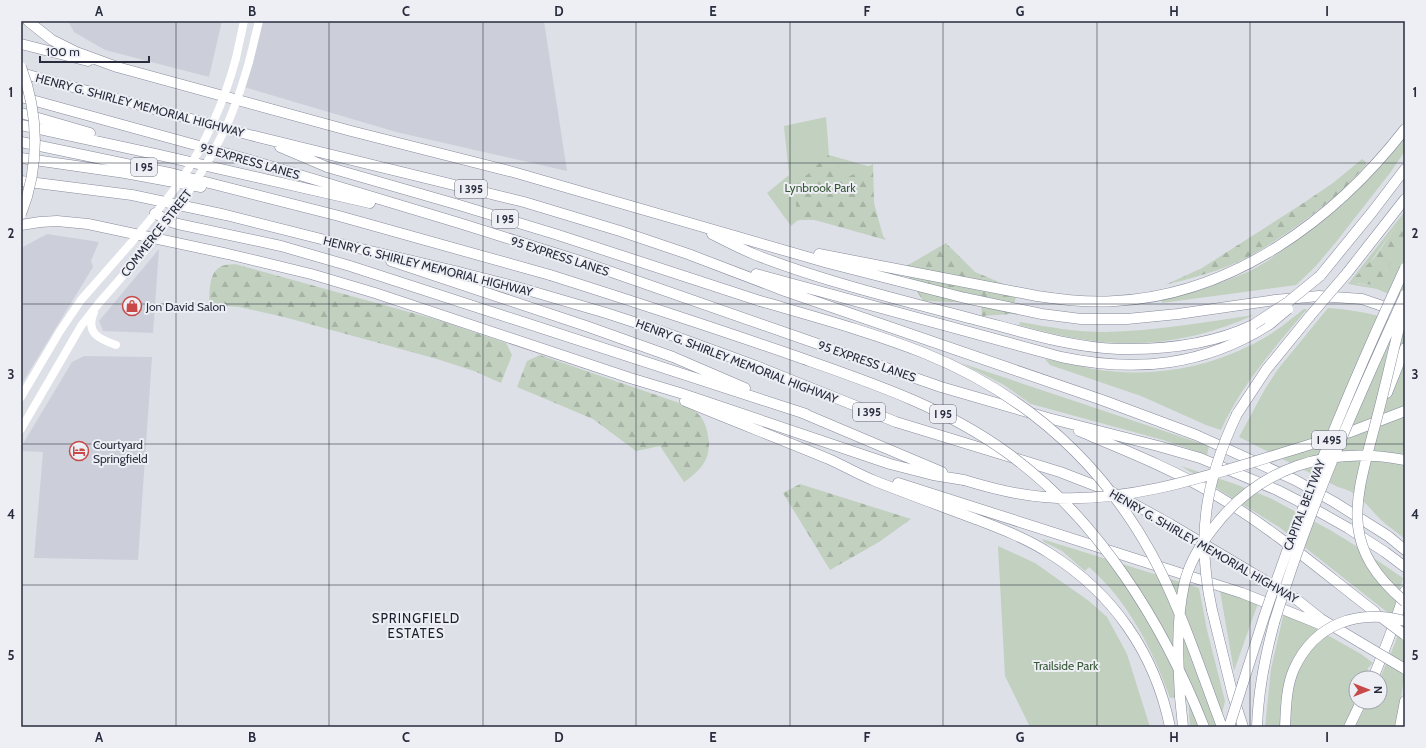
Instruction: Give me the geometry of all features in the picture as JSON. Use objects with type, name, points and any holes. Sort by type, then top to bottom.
[{"type":"highway","points":[[28,21],[52,40],[76,52],[117,67]]},
{"type":"highway","points":[[21,44],[72,58],[117,67],[351,131],[514,172],[828,263],[1003,306],[1063,318],[1128,319],[1178,314],[1275,300],[1319,296],[1362,299],[1405,315]]},
{"type":"highway","points":[[21,67],[30,92],[33,108],[35,138],[31,178],[21,214]]},
{"type":"highway","name":"HENRY G. SHIRLEY MEMORIAL HIGHWAY","points":[[21,73],[250,135],[524,202],[620,231],[688,254],[785,291],[1094,397],[1196,435],[1295,480],[1334,502],[1388,536],[1405,550]]},
{"type":"highway","name":"95 EXPRESS LANES","points":[[21,97],[250,160],[459,223],[580,261],[942,387],[1048,418]]},
{"type":"highway","points":[[21,114],[155,154]]},
{"type":"highway","points":[[21,125],[459,223]]},
{"type":"highway","points":[[750,240],[1037,296],[1100,302],[1154,296],[1175,292],[1213,280],[1254,261],[1287,240],[1323,214],[1368,171],[1405,129]]},
{"type":"highway","name":"I 95","points":[[250,135],[327,167],[459,204],[760,301],[854,329],[924,353],[953,366],[998,390],[1050,427],[1081,457],[1123,507],[1144,541],[1174,600],[1222,727]]},
{"type":"highway","name":"I 95","points":[[21,142],[174,174],[266,197],[407,234],[550,275],[699,323],[865,380],[901,394],[939,412],[987,438],[1019,461],[1055,493],[1108,554],[1134,591],[1169,650],[1186,684],[1204,727]]},
{"type":"highway","points":[[21,158],[125,173],[211,189],[266,197]]},
{"type":"highway","points":[[688,254],[798,286],[1061,356],[1101,364],[1155,364],[1208,354],[1246,338],[1270,324],[1299,300],[1320,276],[1405,169]]},
{"type":"highway","name":"HENRY G. SHIRLEY MEMORIAL HIGHWAY","points":[[21,181],[105,191],[226,215],[517,287],[606,313],[686,340],[896,422],[1060,472],[1112,492],[1170,524],[1296,599],[1321,619],[1405,669]]},
{"type":"highway","points":[[1243,727],[1233,696],[1212,610],[1208,592],[1206,569],[1206,511],[1213,476],[1220,453],[1237,414],[1266,370],[1347,273],[1405,199]]},
{"type":"highway","points":[[155,214],[168,221],[192,228],[281,246],[350,266],[806,414]]},
{"type":"highway","points":[[21,225],[57,221],[88,224],[288,268],[369,291],[630,378],[680,393],[890,464],[932,475],[964,480],[1014,493],[1044,497],[1071,498],[1103,497],[1134,493],[1205,476],[1350,432],[1405,411]]},
{"type":"highway","points":[[688,223],[750,252],[801,271],[911,303],[1075,344],[1117,349],[1177,346],[1223,337],[1253,325],[1288,302],[1320,276]]},
{"type":"highway","points":[[348,246],[542,311],[673,358],[964,480]]},
{"type":"highway","name":"CAPITAL BELTWAY","points":[[1230,727],[1281,565],[1317,470],[1366,354],[1405,268]]},
{"type":"highway","points":[[1257,727],[1258,707],[1265,659],[1290,571],[1326,476],[1362,390],[1405,295]]},
{"type":"highway","points":[[1405,311],[1398,332],[1360,482],[1357,514],[1358,530],[1366,556],[1383,581],[1405,602]]},
{"type":"highway","points":[[1376,421],[1405,348]]},
{"type":"highway","points":[[630,378],[832,460],[1043,530],[1242,593],[1315,622],[1360,643]]},
{"type":"highway","points":[[1048,418],[1200,458],[1242,474],[1277,490],[1348,528],[1405,567]]},
{"type":"highway","points":[[1048,418],[1155,463],[1220,497],[1260,524],[1405,635]]},
{"type":"highway","points":[[1183,727],[1180,697],[1178,639],[1184,584],[1198,551],[1220,519],[1234,504],[1260,485],[1282,472],[1307,462],[1329,457],[1356,455],[1382,455],[1405,460]]},
{"type":"highway","points":[[832,460],[874,481],[996,527],[1049,552],[1068,566],[1100,592],[1113,606],[1135,636],[1156,677],[1163,696],[1170,727]]},
{"type":"highway","points":[[1376,670],[1394,628],[1405,591]]},
{"type":"highway","points":[[1285,727],[1288,692],[1294,670],[1302,654],[1313,641],[1327,630],[1344,621],[1361,617],[1391,617],[1405,621]]},
{"type":"highway","points":[[1400,727],[1405,701]]},
{"type":"highway","points":[[1349,727],[1357,710]]},
{"type":"main road","name":"COMMERCE STREET","points":[[21,397],[60,331],[82,300],[155,214],[189,167],[212,125],[224,97],[236,58],[244,21]]},
{"type":"main road","name":"COMMERCE STREET","points":[[21,429],[74,339],[99,303],[148,247],[168,221],[200,174],[224,131],[237,101],[249,62],[259,21]]},
{"type":"main road","points":[[99,303],[92,319],[92,328],[96,336],[116,345]]},
{"type":"shaded area","points":[[68,21],[222,21],[209,77],[105,50],[74,32]]},
{"type":"shaded area","points":[[262,21],[544,21],[567,171],[396,132],[244,87]]},
{"type":"shaded area","points":[[47,234],[99,242],[91,261],[93,267],[21,385],[21,248]]},
{"type":"shaded area","points":[[159,249],[153,333],[103,331],[99,321]]},
{"type":"shaded area","points":[[84,356],[152,357],[138,560],[34,558],[43,452],[21,451],[21,447],[72,362]]},
{"type":"green space","name":"Lynbrook Park","points":[[826,117],[829,155],[871,167],[870,219],[798,220],[791,226],[767,193],[789,175],[784,126]]},
{"type":"green space","points":[[1405,137],[1405,151],[1390,173],[1336,242],[1315,267],[1296,285],[1162,303],[1162,300],[1200,290],[1233,278],[1250,271],[1269,260],[1345,202]]},
{"type":"green space","points":[[828,155],[848,177],[873,164],[874,203],[883,236],[886,240],[804,217],[798,221],[794,187]]},
{"type":"green space","points":[[1362,159],[1366,162],[1366,165],[1343,190],[1308,218],[1271,244],[1227,267],[1165,285],[1202,268],[1333,183]]},
{"type":"green space","points":[[1405,211],[1405,222],[1396,227],[1368,265],[1355,277],[1358,284],[1374,285],[1382,279],[1405,232],[1405,301],[1377,289],[1348,284]]},
{"type":"green space","points":[[1405,222],[1405,233],[1381,281],[1374,285],[1355,283],[1355,277],[1375,257],[1398,224]]},
{"type":"green space","points":[[946,243],[975,272],[1018,290],[1011,314],[982,316],[981,303],[923,301],[903,268]]},
{"type":"green space","points":[[235,264],[438,320],[506,343],[512,355],[501,383],[474,371],[437,359],[284,317],[239,307],[209,305],[210,284],[213,274],[222,266]]},
{"type":"green space","points":[[1328,308],[1367,313],[1386,318],[1405,326],[1405,539],[1383,522],[1362,500],[1352,492],[1338,487],[1239,437],[1265,389],[1278,369]]},
{"type":"green space","points":[[1304,309],[1307,309],[1271,352],[1249,382],[1229,413],[1221,430],[1206,425],[1141,396],[1050,365],[1045,359],[1116,372],[1162,371],[1184,368],[1228,355],[1249,346],[1283,326]]},
{"type":"green space","points":[[1254,315],[1193,336],[1172,340],[1130,343],[1087,340],[1061,336],[1019,325],[1020,322],[1083,331],[1105,332],[1180,326]]},
{"type":"green space","points":[[540,355],[688,406],[700,416],[706,428],[709,444],[707,457],[704,463],[684,482],[660,446],[636,451],[593,419],[517,387],[527,361]]},
{"type":"green space","points":[[961,363],[1209,446],[1207,455],[1163,440],[1031,404],[1004,385]]},
{"type":"green space","points":[[1181,466],[1235,484],[1270,498],[1330,530],[1403,578],[1392,616],[1279,527]]},
{"type":"green space","points":[[800,484],[911,519],[879,542],[830,570],[783,493]]},
{"type":"green space","points":[[1042,539],[1199,588],[1207,630],[1225,701],[1219,727],[1190,727],[1188,696],[1170,698],[1156,662],[1147,644],[1138,627],[1116,595],[1089,567],[1085,571],[1062,551],[1044,542]]},
{"type":"green space","name":"Trailside Park","points":[[998,546],[1035,563],[1089,601],[1107,617],[1127,654],[1150,727],[1030,727],[1005,676]]},
{"type":"green space","points":[[1220,591],[1258,603],[1234,671]]},
{"type":"green space","points":[[1284,612],[1361,654],[1373,663],[1368,670],[1348,670],[1348,710],[1352,710],[1343,727],[1265,727],[1271,669]]},
{"type":"green space","points":[[1405,613],[1405,673],[1396,727],[1355,727],[1364,710],[1388,710],[1388,670],[1383,670],[1395,643]]},
{"type":"place","name":"Jon David Salon","points":[[132,306]]},
{"type":"place","name":"Courtyard Springfield","points":[[79,451]]},
{"type":"district","name":"SPRINGFIELD ESTATES","points":[[416,626]]}]
